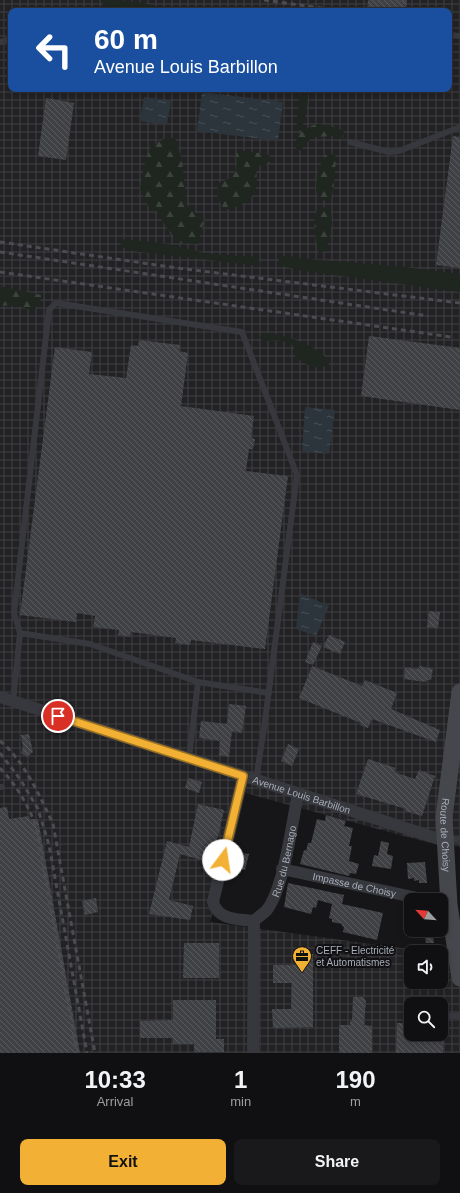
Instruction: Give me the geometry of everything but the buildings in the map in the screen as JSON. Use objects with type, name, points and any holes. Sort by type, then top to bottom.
[{"type":"street","name":"Route de Choisy","points":[[446,893],[452,839],[444,816],[460,692]]},
{"type":"street","name":"Avenue Louis Barbillon","points":[[0,697],[439,839],[452,839]]},
{"type":"street","points":[[243,776],[213,902],[215,910],[223,915],[239,920],[254,921],[253,1053]]},
{"type":"street","name":"Rue du Bernago","points":[[254,921],[266,910],[275,895],[298,794]]},
{"type":"street","name":"Impasse de Choisy","points":[[282,869],[404,895]]},
{"type":"street","name":"Route de Choisy","points":[[448,919],[460,978]]},
{"type":"lane","points":[[350,142],[389,152],[399,151],[460,128]]},
{"type":"lane","points":[[13,702],[20,633],[14,613],[49,310],[56,303],[242,332],[297,475],[269,693],[256,780]]},
{"type":"lane","points":[[20,633],[90,644],[198,682],[269,693]]},
{"type":"lane","points":[[189,758],[198,682]]},
{"type":"lane","points":[[448,1016],[460,1016]]},
{"type":"shaded area","points":[[0,0],[460,0],[460,847],[426,842],[245,793],[210,922],[404,948],[404,989],[448,989],[448,954],[460,956],[460,1053],[0,1053]]},
{"type":"green space","points":[[101,0],[143,3],[159,8],[116,8],[104,6]]},
{"type":"green space","points":[[300,92],[308,92],[302,127],[301,130],[296,131]]},
{"type":"green space","points":[[318,124],[338,128],[344,132],[343,138],[340,139],[333,136],[312,137],[301,150],[296,150],[296,140],[301,132]]},
{"type":"green space","points":[[167,137],[175,138],[178,146],[187,205],[204,220],[198,244],[179,243],[170,233],[157,212],[148,206],[140,189],[145,162],[151,147]]},
{"type":"green space","points":[[244,151],[267,154],[271,157],[269,164],[259,166],[256,170],[256,187],[251,198],[240,205],[225,210],[220,203],[217,193],[218,186],[220,182],[230,178],[233,175],[237,164],[236,153]]},
{"type":"green space","points":[[334,154],[336,157],[331,200],[323,200],[317,195],[316,191],[318,175],[325,155]]},
{"type":"green space","points":[[327,206],[331,210],[332,225],[326,251],[319,253],[315,232],[316,211]]},
{"type":"green space","points":[[119,239],[168,244],[208,254],[258,257],[261,266],[133,251],[122,247]]},
{"type":"green space","points":[[288,255],[296,258],[405,267],[460,274],[460,292],[298,270],[279,265],[279,258]]},
{"type":"green space","points":[[0,286],[41,295],[41,299],[34,311],[17,306],[0,305]]},
{"type":"green space","points":[[270,333],[304,343],[326,358],[329,365],[315,367],[296,358],[294,347],[290,343],[279,340],[262,341],[260,338],[261,334]]},
{"type":"water","points":[[202,92],[283,102],[278,141],[197,131]]},
{"type":"water","points":[[144,97],[171,101],[167,125],[140,121]]},
{"type":"water","points":[[305,407],[335,410],[329,454],[302,451]]},
{"type":"water","points":[[300,593],[329,606],[316,636],[296,629]]},
{"type":"railway","points":[[264,0],[322,8]]},
{"type":"railway","points":[[0,242],[177,268],[460,303]]},
{"type":"railway","points":[[0,252],[428,316]]},
{"type":"railway","points":[[0,272],[451,337]]},
{"type":"railway","points":[[0,741],[24,768],[53,824],[95,1053]]},
{"type":"railway","points":[[0,753],[20,779],[38,809],[49,845],[87,1053]]},
{"type":"railway","points":[[0,768],[21,795],[36,826],[77,1053]]},
{"type":"place","name":"CEFF - Electricité et Automatismes","points":[[302,973]]},
{"type":"route","points":[[58,716],[243,776],[223,860]]}]
